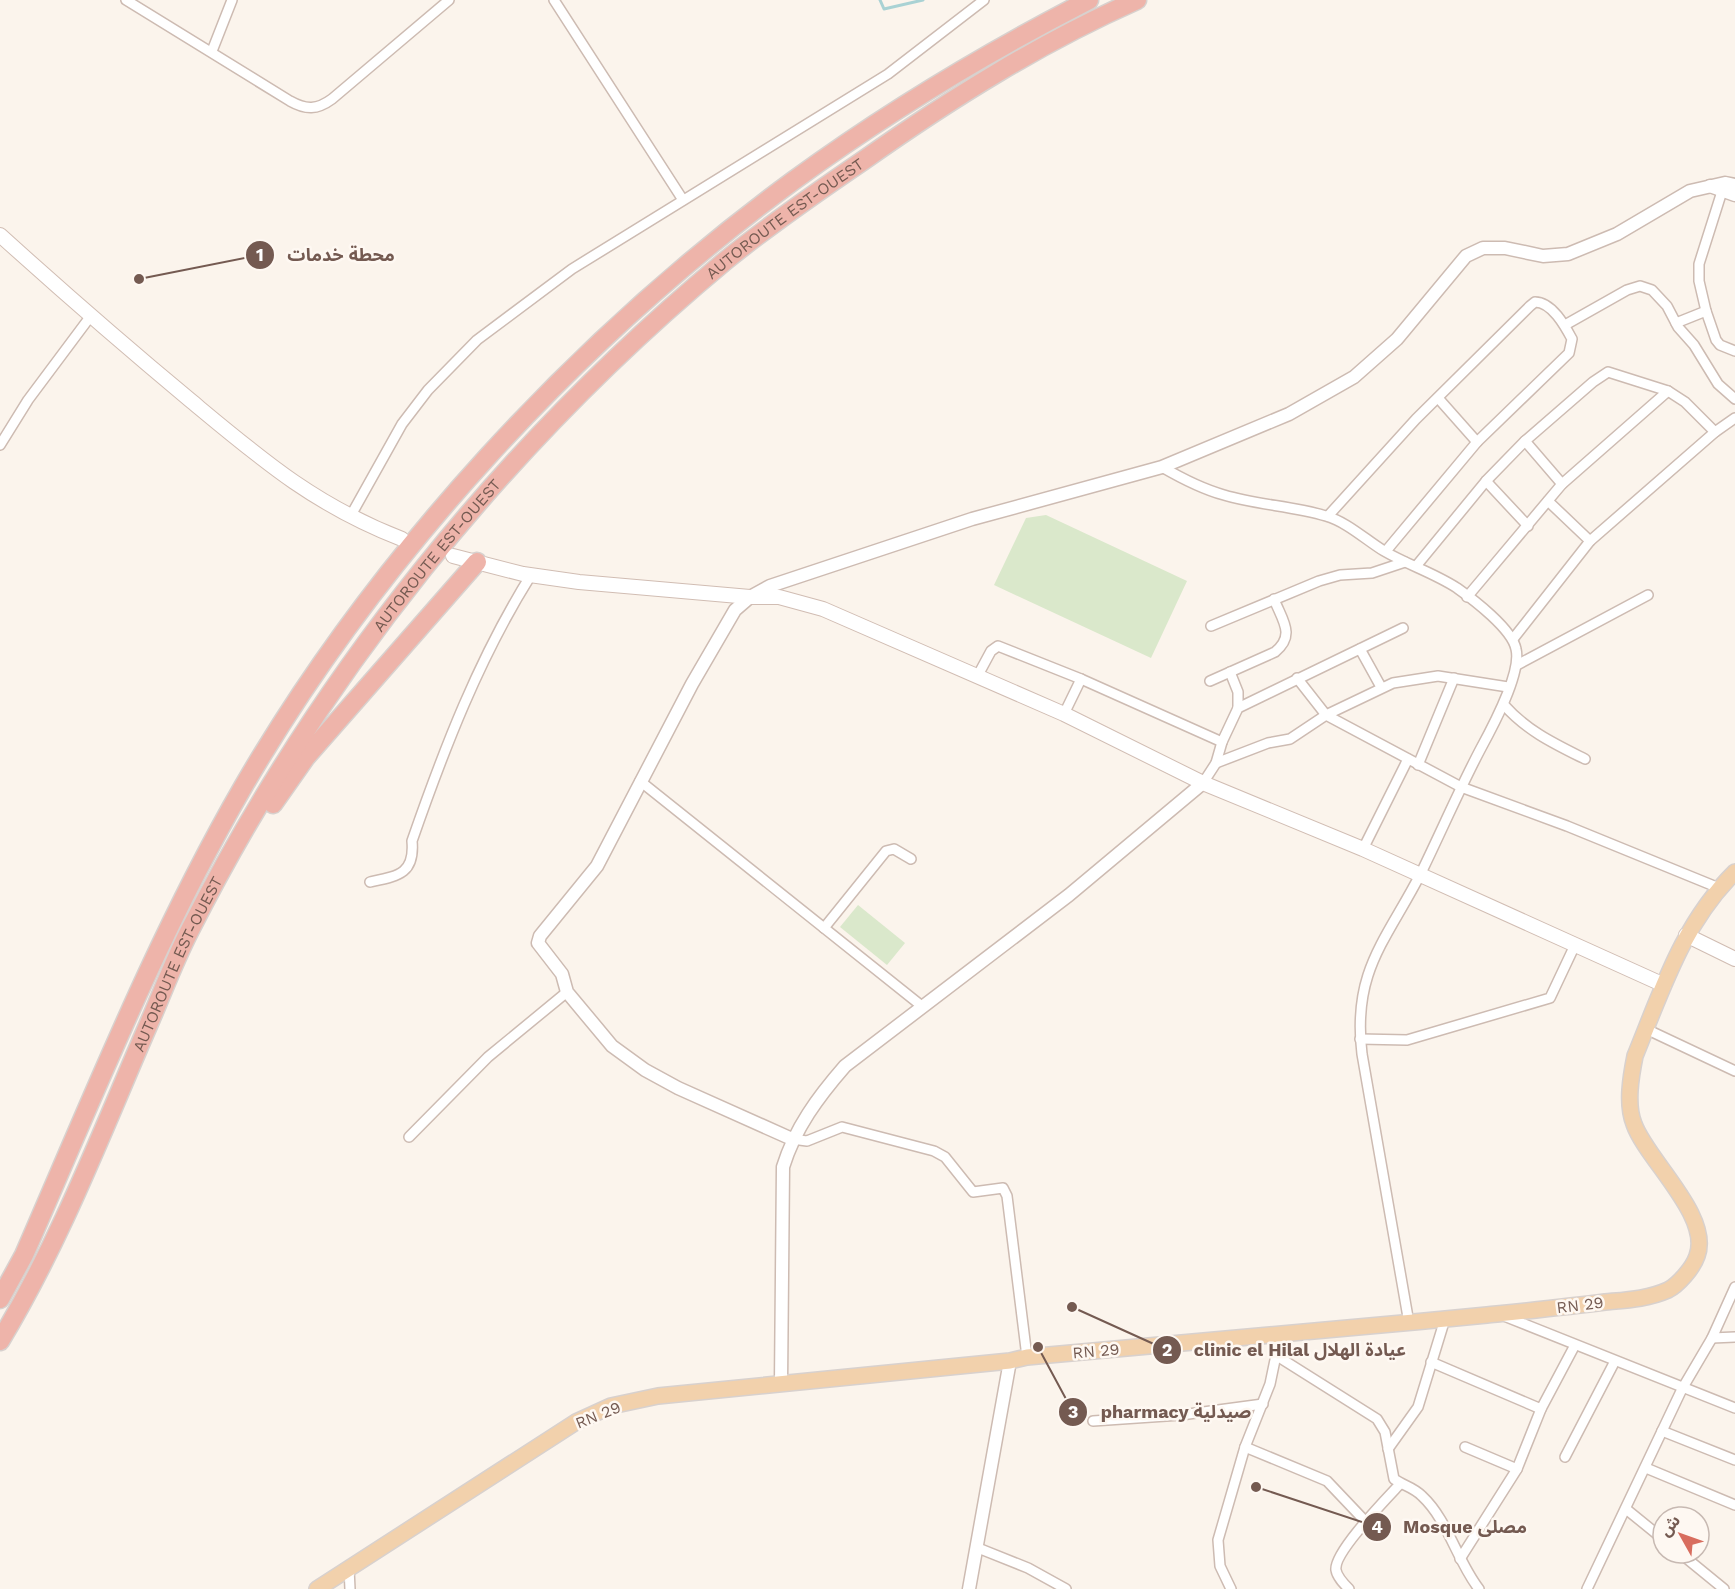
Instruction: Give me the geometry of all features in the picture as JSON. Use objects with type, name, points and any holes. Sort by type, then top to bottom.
[{"type":"highway","name":"AUTOROUTE EST-OUEST","points":[[0,1299],[24,1255],[154,958],[245,785],[352,623],[443,506],[520,424],[628,317],[745,218],[795,180],[940,82],[1089,0]]},
{"type":"highway","name":"AUTOROUTE EST-OUEST","points":[[0,1341],[43,1265],[190,931],[212,892],[295,746],[344,675],[468,515],[538,436],[584,390],[725,261],[801,203],[940,106],[1078,26],[1137,0]]},
{"type":"highway","points":[[212,892],[306,757],[477,562]]},
{"type":"main road","points":[[0,235],[90,317],[271,466],[318,500],[350,517],[402,539]]},
{"type":"main road","points":[[453,556],[531,575],[579,582],[750,597],[779,597],[823,609],[1064,714],[1203,783],[1363,849],[1664,985]]},
{"type":"main road","name":"RN 29","points":[[316,1589],[576,1422],[611,1406],[658,1396],[1010,1361],[1027,1357],[1280,1336],[1499,1314],[1646,1297],[1670,1290],[1685,1275],[1698,1256],[1698,1234],[1682,1195],[1649,1151],[1633,1122],[1632,1072],[1646,1029],[1686,935],[1705,903],[1735,872]]},
{"type":"main road","points":[[1686,935],[1735,959]]},
{"type":"street","points":[[126,0],[290,101],[307,108],[316,108],[332,99],[449,0]]},
{"type":"street","points":[[212,51],[232,0]]},
{"type":"street","points":[[555,0],[683,200]]},
{"type":"street","points":[[350,517],[402,424],[451,364],[546,287],[888,74],[984,0]]},
{"type":"street","points":[[1027,1357],[1007,1196],[1004,1188],[973,1192],[940,1153],[851,1129],[834,1129],[807,1141],[792,1139],[678,1088],[645,1070],[612,1046],[567,992],[562,974],[538,943],[540,936],[597,866],[692,684],[735,610],[750,597],[770,586],[891,544],[983,516],[1162,467],[1289,414],[1354,377],[1397,339],[1466,256],[1483,248],[1505,248],[1543,256],[1568,254],[1617,234],[1689,191],[1709,186],[1727,186],[1735,195]]},
{"type":"street","points":[[1727,186],[1699,264],[1699,281],[1716,340],[1720,345],[1735,351]]},
{"type":"street","points":[[1565,325],[1627,290],[1640,286],[1652,290],[1667,306],[1718,384],[1735,399]]},
{"type":"street","points":[[1328,516],[1438,398],[1535,302],[1543,303],[1565,325],[1572,339],[1569,352],[1477,442],[1386,551]]},
{"type":"street","points":[[1676,323],[1706,311]]},
{"type":"street","points":[[0,445],[28,400],[90,317]]},
{"type":"street","points":[[1418,565],[1486,481],[1525,441],[1608,372],[1668,391],[1685,402],[1715,432]]},
{"type":"street","points":[[1467,597],[1562,484],[1668,391]]},
{"type":"street","points":[[1438,398],[1477,442]]},
{"type":"street","points":[[1513,639],[1590,541],[1715,432],[1735,418]]},
{"type":"street","points":[[1525,441],[1562,484]]},
{"type":"street","points":[[1162,467],[1222,495],[1328,516],[1405,562],[1418,565],[1467,597],[1497,621],[1513,639],[1517,651],[1516,665],[1504,705],[1461,787],[1420,874],[1386,930],[1361,992],[1360,1039],[1409,1323]]},
{"type":"street","points":[[1486,481],[1528,526]]},
{"type":"street","points":[[1548,501],[1590,541]]},
{"type":"street","points":[[1211,626],[1274,599],[1340,575],[1372,573],[1405,562]]},
{"type":"street","points":[[370,882],[395,876],[409,867],[414,858],[412,841],[446,743],[510,608],[531,575]]},
{"type":"street","points":[[1516,665],[1648,595]]},
{"type":"street","points":[[1210,681],[1275,652],[1284,645],[1287,638],[1285,626],[1274,599]]},
{"type":"street","points":[[1238,708],[1403,628]]},
{"type":"street","points":[[977,677],[991,651],[998,646],[1081,679],[1222,742]]},
{"type":"street","points":[[1360,649],[1381,687]]},
{"type":"street","points":[[781,1383],[783,1167],[792,1139],[821,1093],[845,1066],[1069,895],[1203,783],[1216,763],[1222,742],[1238,708],[1238,692],[1230,672]]},
{"type":"street","points":[[1297,678],[1326,716],[1461,787],[1567,826],[1719,888]]},
{"type":"street","points":[[1216,763],[1268,743],[1290,739],[1326,716],[1381,687],[1413,678],[1454,678],[1508,687]]},
{"type":"street","points":[[1418,765],[1454,678]]},
{"type":"street","points":[[1064,714],[1081,679]]},
{"type":"street","points":[[1504,705],[1520,723],[1545,739],[1585,759]]},
{"type":"street","points":[[1363,849],[1408,759]]},
{"type":"street","points":[[640,781],[923,1007]]},
{"type":"street","points":[[824,928],[886,851],[894,849],[911,859]]},
{"type":"street","points":[[1360,1039],[1407,1040],[1550,998],[1575,945]]},
{"type":"street","points":[[409,1137],[488,1057],[567,992]]},
{"type":"street","points":[[1646,1029],[1735,1071]]},
{"type":"street","points":[[1587,1589],[1682,1389],[1712,1338],[1735,1287]]},
{"type":"street","points":[[1499,1314],[1682,1389],[1735,1408]]},
{"type":"street","points":[[1388,1449],[1418,1407],[1445,1319]]},
{"type":"street","points":[[1230,1589],[1220,1566],[1218,1540],[1245,1447],[1263,1404],[1277,1356],[1280,1336]]},
{"type":"street","points":[[1712,1338],[1735,1337]]},
{"type":"street","points":[[1460,1559],[1517,1469],[1541,1409],[1575,1344]]},
{"type":"street","points":[[1277,1356],[1377,1419],[1385,1432],[1391,1474],[1400,1484],[1412,1486],[1431,1505],[1479,1589]]},
{"type":"street","points":[[969,1589],[1010,1361]]},
{"type":"street","points":[[1565,1457],[1616,1361]]},
{"type":"street","points":[[1431,1362],[1541,1409]]},
{"type":"street","points":[[1093,1421],[1181,1415],[1263,1404]]},
{"type":"street","points":[[1662,1431],[1735,1460]]},
{"type":"street","points":[[1245,1447],[1327,1481],[1365,1521]]},
{"type":"street","points":[[1465,1447],[1517,1469]]},
{"type":"street","points":[[1646,1468],[1735,1505]]},
{"type":"street","points":[[1349,1589],[1335,1569],[1365,1521],[1400,1484]]},
{"type":"street","points":[[1626,1509],[1651,1529]]},
{"type":"street","points":[[978,1548],[1028,1568],[1066,1589]]},
{"type":"street","points":[[1695,1565],[1724,1589]]},
{"type":"street","points":[[350,1568],[350,1589]]},
{"type":"green space","points":[[1046,515],[1187,581],[1151,658],[994,585],[1026,518]]},
{"type":"green space","points":[[858,905],[905,943],[887,965],[840,927]]},
{"type":"waterway","points":[[880,0],[884,9],[923,0]]},
{"type":"place","name":"محطة خدمات","points":[[139,279]]},
{"type":"place","name":"clinic el Hilal عيادة الهلال","points":[[1072,1307]]},
{"type":"place","name":"pharmacy صيدلية","points":[[1038,1347]]},
{"type":"place","name":"Mosque مصلى","points":[[1256,1487]]}]
